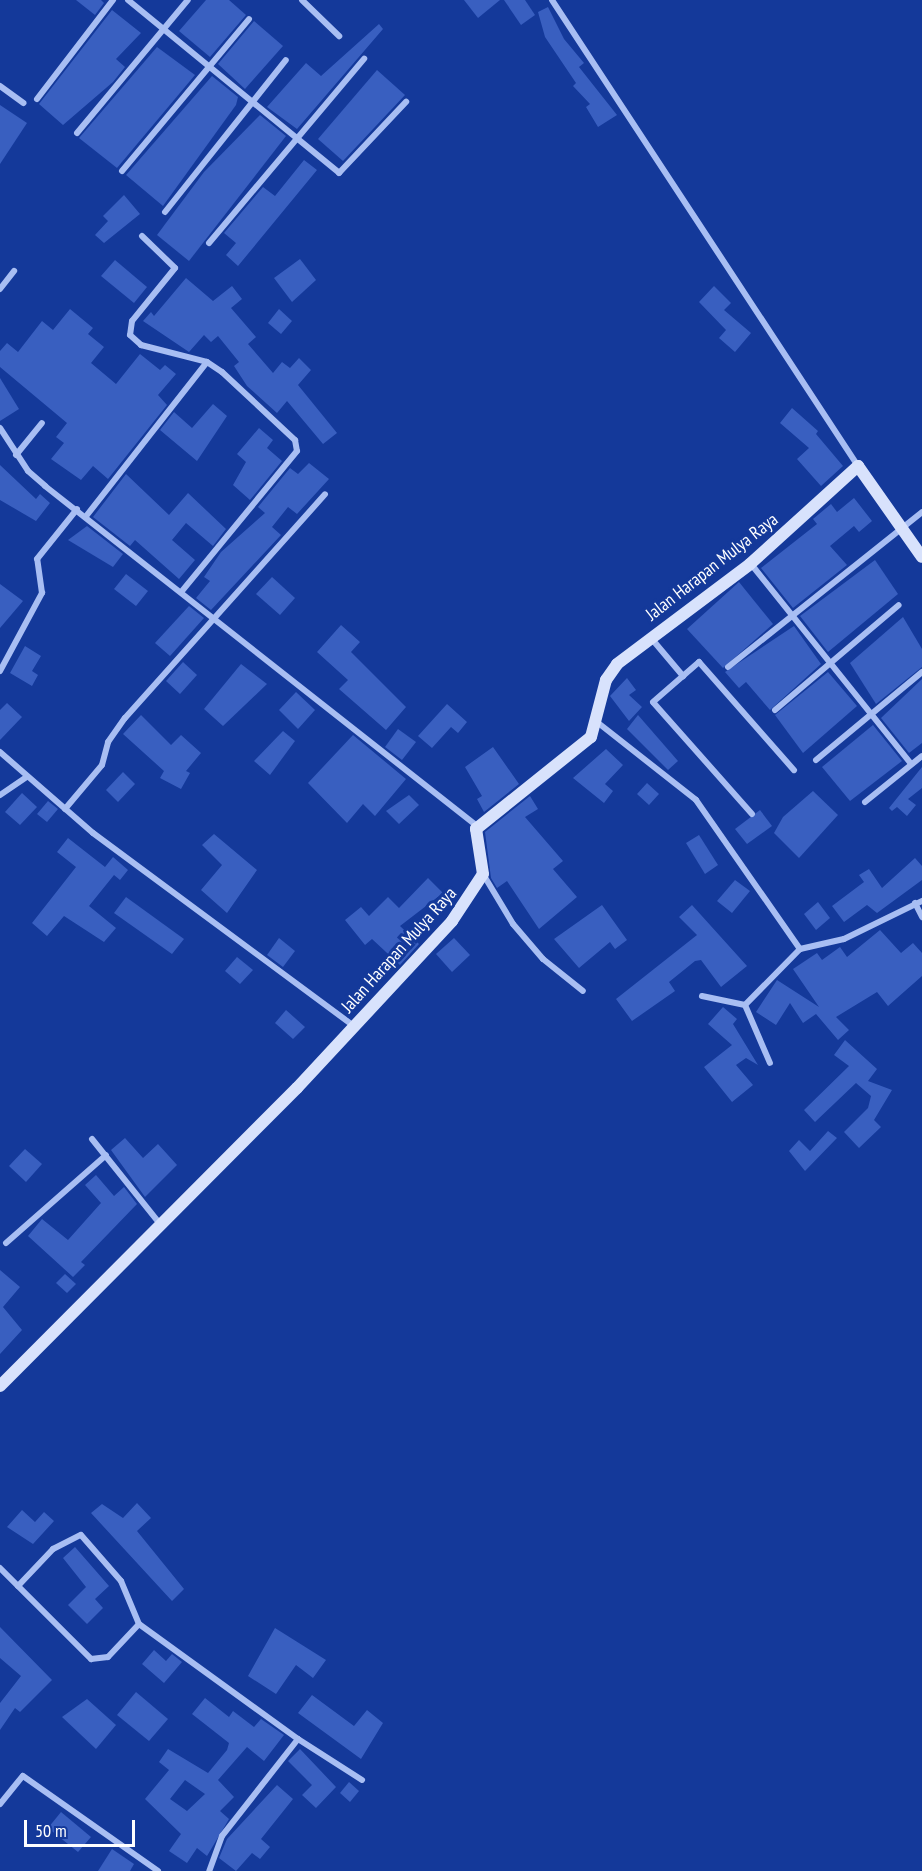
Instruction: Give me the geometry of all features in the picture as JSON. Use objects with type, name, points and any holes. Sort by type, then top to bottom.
[{"type":"street","points":[[37,99],[113,0]]},
{"type":"street","points":[[128,0],[207,69],[343,173],[406,102]]},
{"type":"street","points":[[77,133],[188,0]]},
{"type":"street","points":[[302,0],[339,36]]},
{"type":"street","points":[[552,0],[858,466],[922,557]]},
{"type":"street","points":[[122,171],[249,19]]},
{"type":"street","points":[[209,243],[364,59]]},
{"type":"street","points":[[165,212],[286,60]]},
{"type":"street","points":[[0,86],[23,103]]},
{"type":"street","points":[[142,236],[175,268],[132,321],[130,335],[141,345],[207,362],[295,440],[297,451],[183,590]]},
{"type":"street","points":[[0,289],[14,271]]},
{"type":"street","points":[[87,515],[207,362]]},
{"type":"street","points":[[16,455],[42,423]]},
{"type":"street","points":[[0,428],[16,455],[77,509],[183,590],[477,826],[483,874],[513,924],[543,959],[583,991]]},
{"type":"street","name":"Jalan Harapan Mulya Raya","points":[[477,826],[582,745],[597,722],[611,671],[651,637],[750,564],[858,466]]},
{"type":"street","points":[[65,809],[102,765],[113,733],[218,618],[281,538],[325,494]]},
{"type":"street","points":[[0,671],[42,593],[37,559],[77,509]]},
{"type":"street","points":[[728,667],[922,512]]},
{"type":"street","points":[[750,564],[789,617],[911,764]]},
{"type":"street","points":[[775,710],[830,666],[899,605]]},
{"type":"street","points":[[651,637],[683,676]]},
{"type":"street","points":[[752,814],[653,702],[699,662],[794,770]]},
{"type":"street","points":[[816,760],[922,672]]},
{"type":"street","points":[[597,722],[696,800],[800,949]]},
{"type":"street","points":[[0,752],[65,809],[222,933],[354,1026]]},
{"type":"street","points":[[865,802],[922,756]]},
{"type":"street","points":[[0,795],[27,777]]},
{"type":"street","name":"Jalan Harapan Mulya Raya","points":[[0,1386],[354,1026],[452,921],[483,874]]},
{"type":"street","points":[[745,1005],[800,949],[844,939],[919,902],[922,917]]},
{"type":"street","points":[[702,996],[745,1005]]},
{"type":"street","points":[[745,1005],[770,1063]]},
{"type":"street","points":[[92,1139],[160,1224]]},
{"type":"street","points":[[6,1243],[106,1155]]},
{"type":"street","points":[[18,1586],[53,1549],[81,1535],[121,1581],[139,1624],[298,1738],[362,1780]]},
{"type":"street","points":[[0,1568],[96,1661],[108,1658],[139,1624]]},
{"type":"street","points":[[209,1871],[222,1836],[298,1738]]},
{"type":"street","points":[[0,1804],[23,1776],[153,1870]]},
{"type":"building","points":[[76,0],[101,0],[104,3],[95,15]]},
{"type":"building","points":[[206,0],[229,0],[246,15],[210,57],[179,31]]},
{"type":"building","points":[[464,0],[500,0],[478,18]]},
{"type":"building","points":[[504,0],[525,0],[535,15],[521,25]]},
{"type":"building","points":[[548,7],[564,39],[584,63],[579,67],[617,115],[598,127],[586,107],[590,104],[573,86],[576,83],[545,37],[538,12]]},
{"type":"building","points":[[112,10],[141,33],[116,59],[125,67],[113,82],[63,125],[39,104]]},
{"type":"building","points":[[254,21],[283,46],[245,89],[218,64]]},
{"type":"building","points":[[379,24],[383,29],[297,129],[267,107],[306,63],[321,76]]},
{"type":"building","points":[[157,47],[195,75],[117,168],[79,138]]},
{"type":"building","points":[[377,70],[405,95],[343,161],[318,139]]},
{"type":"building","points":[[212,76],[238,97],[236,105],[163,206],[126,175]]},
{"type":"building","points":[[0,105],[27,123],[0,164]]},
{"type":"building","points":[[260,115],[286,136],[189,261],[157,235],[204,172]]},
{"type":"building","points":[[304,160],[317,170],[238,266],[226,255],[236,243],[224,233],[263,187],[275,196]]},
{"type":"building","points":[[124,195],[140,214],[104,243],[95,235],[108,221],[103,216]]},
{"type":"building","points":[[300,259],[316,280],[292,302],[274,278]]},
{"type":"building","points":[[115,260],[147,287],[134,303],[101,276]]},
{"type":"building","points":[[186,278],[213,301],[232,286],[242,299],[231,308],[256,337],[248,344],[273,373],[282,362],[290,368],[299,358],[311,370],[298,385],[337,433],[323,444],[287,401],[277,413],[247,386],[234,366],[239,362],[218,336],[211,342],[204,335],[189,352],[143,321],[151,312],[154,316]]},
{"type":"building","points":[[714,286],[731,303],[724,310],[751,333],[735,352],[719,338],[726,330],[699,302]]},
{"type":"building","points":[[70,309],[93,328],[88,334],[104,347],[91,363],[116,384],[140,354],[160,370],[165,365],[176,374],[158,395],[167,405],[108,479],[93,466],[81,480],[51,459],[64,443],[56,437],[67,423],[0,367],[0,351],[7,343],[18,352],[42,321],[53,330]]},
{"type":"building","points":[[279,309],[292,321],[281,334],[268,323]]},
{"type":"building","points":[[0,378],[19,409],[0,421]]},
{"type":"building","points":[[213,404],[227,416],[197,461],[160,430],[174,412],[192,428]]},
{"type":"building","points":[[792,408],[818,431],[816,434],[843,466],[821,486],[797,459],[809,448],[780,423]]},
{"type":"building","points":[[259,428],[273,440],[267,448],[282,461],[250,500],[233,485],[246,462],[237,454]]},
{"type":"building","points":[[309,463],[329,479],[297,514],[288,507],[272,527],[281,535],[211,610],[196,598],[210,581],[204,577],[221,552],[265,513],[258,507],[290,468],[298,474]]},
{"type":"building","points":[[0,465],[36,499],[40,494],[50,503],[36,521],[0,500]]},
{"type":"building","points":[[126,474],[169,515],[188,493],[226,529],[213,546],[186,523],[172,540],[195,560],[179,579],[135,540],[130,546],[93,517]]},
{"type":"building","points":[[854,498],[872,521],[859,532],[854,526],[830,546],[847,565],[793,608],[761,568],[817,524],[813,519],[831,504],[837,512]]},
{"type":"building","points":[[87,526],[123,554],[113,567],[68,540]]},
{"type":"building","points":[[875,560],[898,594],[828,652],[800,616]]},
{"type":"building","points":[[126,574],[148,591],[136,606],[114,589]]},
{"type":"building","points":[[272,577],[295,598],[280,615],[256,594]]},
{"type":"building","points":[[739,582],[773,624],[723,668],[687,629]]},
{"type":"building","points":[[0,584],[23,601],[0,628]]},
{"type":"building","points":[[189,606],[204,618],[170,656],[155,643]]},
{"type":"building","points":[[903,617],[922,649],[922,667],[876,704],[850,663]]},
{"type":"building","points":[[341,625],[360,642],[351,652],[406,707],[386,730],[339,689],[348,680],[317,652]]},
{"type":"building","points":[[794,626],[821,664],[770,710],[746,682],[739,688],[725,672]]},
{"type":"building","points":[[25,646],[41,656],[32,671],[38,675],[32,686],[10,673]]},
{"type":"building","points":[[183,662],[197,675],[180,694],[166,681]]},
{"type":"building","points":[[241,664],[267,684],[223,726],[204,709]]},
{"type":"building","points":[[828,672],[857,706],[803,753],[775,715]]},
{"type":"building","points":[[627,678],[636,690],[629,695],[642,707],[629,721],[610,696]]},
{"type":"building","points":[[922,679],[922,743],[909,753],[881,718]]},
{"type":"building","points":[[296,692],[315,710],[298,729],[279,710]]},
{"type":"building","points":[[7,703],[22,717],[0,740],[0,710]]},
{"type":"building","points":[[447,704],[467,722],[458,733],[451,727],[432,748],[418,736]]},
{"type":"building","points":[[141,715],[171,745],[181,735],[201,753],[186,771],[190,773],[181,789],[160,778],[164,771],[123,734]]},
{"type":"building","points":[[638,715],[678,761],[668,770],[627,729]]},
{"type":"building","points":[[873,725],[902,761],[850,801],[822,767]]},
{"type":"building","points":[[398,729],[416,742],[402,760],[385,747]]},
{"type":"building","points":[[283,731],[295,741],[270,775],[254,761]]},
{"type":"building","points":[[353,735],[406,779],[375,816],[363,804],[347,823],[308,783]]},
{"type":"building","points":[[493,747],[519,784],[484,812],[477,799],[482,796],[465,767]]},
{"type":"building","points":[[606,749],[623,765],[605,784],[613,791],[604,803],[573,778]]},
{"type":"building","points":[[922,767],[922,788],[908,799],[916,805],[907,816],[897,807],[892,811],[889,808]]},
{"type":"building","points":[[123,772],[135,784],[118,802],[106,790]]},
{"type":"building","points":[[647,783],[659,794],[649,805],[637,794]]},
{"type":"building","points":[[813,791],[838,815],[799,858],[774,833],[783,817]]},
{"type":"building","points":[[22,793],[37,807],[20,825],[5,812]]},
{"type":"building","points":[[409,795],[419,805],[399,824],[386,811]]},
{"type":"building","points":[[530,796],[538,809],[525,817],[563,861],[553,869],[577,897],[539,929],[507,881],[497,888],[491,878],[485,832]]},
{"type":"building","points":[[48,801],[58,809],[47,822],[37,814]]},
{"type":"building","points":[[760,810],[772,826],[747,844],[735,829]]},
{"type":"building","points":[[214,834],[257,870],[227,913],[201,890],[222,865],[202,845]]},
{"type":"building","points":[[699,835],[718,865],[705,874],[686,843]]},
{"type":"building","points":[[68,838],[105,867],[113,857],[128,870],[120,880],[114,875],[89,906],[116,928],[104,942],[64,916],[47,936],[32,923],[76,867],[57,852]]},
{"type":"building","points":[[915,858],[922,866],[922,880],[877,913],[867,905],[844,922],[832,906],[864,882],[859,875],[869,869],[882,888]]},
{"type":"building","points":[[428,878],[443,893],[400,926],[419,944],[400,965],[372,939],[365,945],[345,920],[361,907],[369,916],[388,897],[399,908]]},
{"type":"building","points":[[735,880],[750,891],[732,913],[717,901]]},
{"type":"building","points":[[126,897],[184,939],[172,954],[114,913]]},
{"type":"building","points":[[818,902],[830,918],[816,930],[804,914]]},
{"type":"building","points":[[602,905],[627,940],[615,949],[610,942],[579,968],[554,939]]},
{"type":"building","points":[[692,905],[747,966],[721,987],[701,960],[695,961],[669,982],[675,991],[632,1021],[616,999],[697,935],[679,917]]},
{"type":"building","points":[[880,930],[901,953],[913,943],[922,953],[922,976],[888,1006],[877,992],[836,1017],[849,1030],[838,1040],[816,1014],[803,1023],[790,1003],[776,1025],[756,1012],[777,980],[819,1007],[793,969],[817,953],[822,960],[840,947],[847,957]]},
{"type":"building","points":[[279,938],[295,951],[283,967],[267,955]]},
{"type":"building","points":[[454,938],[470,955],[452,972],[436,954]]},
{"type":"building","points":[[237,957],[253,970],[240,984],[225,971]]},
{"type":"building","points":[[723,1007],[737,1019],[733,1024],[758,1065],[746,1058],[736,1065],[753,1085],[732,1102],[704,1067],[732,1045],[708,1024]]},
{"type":"building","points":[[286,1010],[305,1027],[293,1039],[275,1023]]},
{"type":"building","points":[[845,1040],[877,1069],[868,1081],[892,1090],[874,1120],[881,1127],[859,1148],[844,1132],[868,1108],[871,1096],[856,1083],[815,1122],[804,1110],[849,1066],[834,1055]]},
{"type":"building","points":[[828,1131],[837,1138],[805,1171],[789,1151],[799,1140],[810,1151]]},
{"type":"building","points":[[125,1138],[143,1158],[158,1144],[177,1165],[145,1197],[111,1150]]},
{"type":"building","points":[[25,1149],[42,1164],[26,1182],[9,1166]]},
{"type":"building","points":[[96,1175],[114,1196],[124,1187],[137,1204],[81,1262],[85,1265],[73,1277],[28,1236],[42,1219],[68,1240],[101,1203],[85,1185]]},
{"type":"building","points":[[0,1270],[20,1287],[3,1307],[22,1330],[0,1354]]},
{"type":"building","points":[[65,1274],[76,1284],[67,1293],[56,1283]]},
{"type":"building","points":[[137,1503],[151,1518],[137,1531],[184,1589],[172,1601],[91,1513],[102,1504],[123,1518]]},
{"type":"building","points":[[22,1510],[35,1522],[44,1512],[54,1521],[33,1544],[7,1527]]},
{"type":"building","points":[[75,1547],[109,1586],[95,1599],[103,1608],[87,1624],[68,1605],[86,1587],[63,1558]]},
{"type":"building","points":[[0,1627],[52,1680],[20,1712],[15,1708],[0,1730],[0,1703],[21,1676],[0,1658]]},
{"type":"building","points":[[275,1628],[326,1660],[313,1678],[296,1665],[276,1694],[248,1676]]},
{"type":"building","points":[[154,1650],[166,1661],[172,1654],[182,1662],[164,1683],[142,1664]]},
{"type":"building","points":[[136,1692],[168,1719],[149,1741],[117,1715]]},
{"type":"building","points":[[312,1695],[354,1726],[367,1710],[383,1723],[361,1759],[298,1713]]},
{"type":"building","points":[[205,1698],[229,1717],[233,1711],[254,1727],[261,1719],[284,1735],[264,1761],[247,1747],[218,1780],[234,1797],[220,1811],[229,1819],[207,1856],[197,1848],[187,1863],[169,1851],[181,1834],[145,1799],[169,1770],[159,1762],[168,1749],[208,1773],[227,1750],[229,1743],[192,1714]],"holes":[[[185,1780],[205,1794],[187,1811],[170,1799]]]},
{"type":"building","points":[[87,1699],[116,1725],[96,1749],[62,1717]]},
{"type":"building","points":[[300,1749],[336,1787],[316,1808],[302,1795],[312,1785],[288,1761]]},
{"type":"building","points":[[349,1782],[359,1791],[350,1802],[340,1793]]},
{"type":"building","points":[[277,1785],[293,1799],[261,1839],[270,1847],[260,1859],[252,1853],[236,1871],[219,1858],[227,1839]]},
{"type":"building","points":[[61,1812],[91,1837],[78,1852],[48,1828]]},
{"type":"building","points":[[112,1849],[134,1864],[130,1871],[98,1871]]}]
